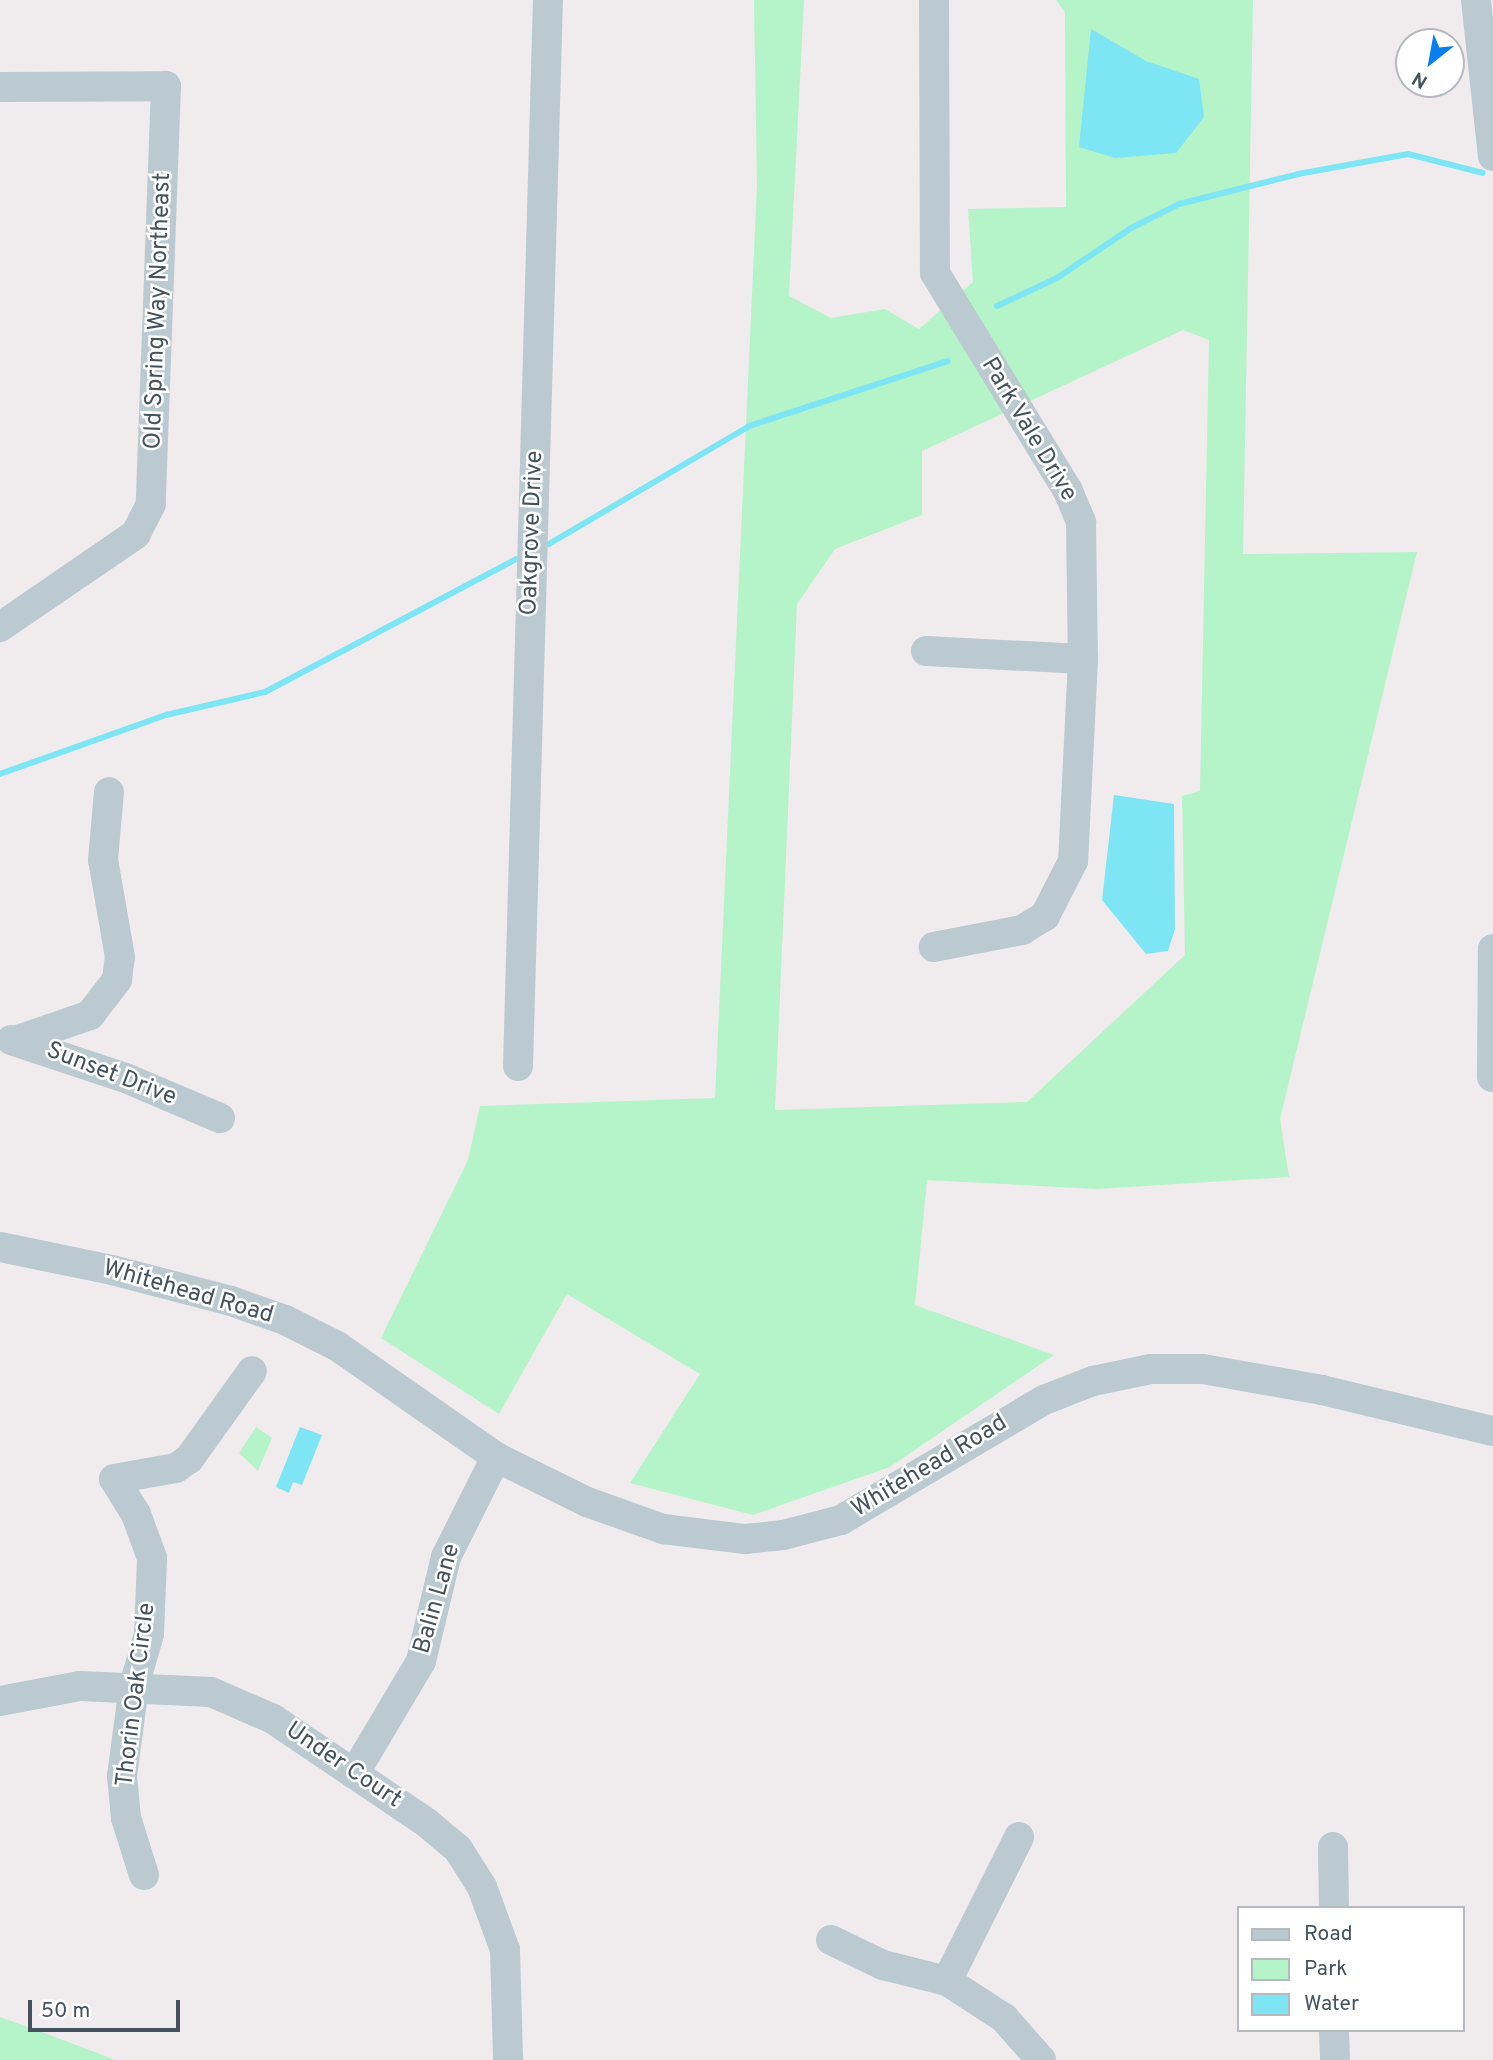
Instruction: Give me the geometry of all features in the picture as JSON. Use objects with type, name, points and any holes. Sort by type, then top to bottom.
[{"type":"street","name":"Oakgrove Drive","points":[[518,1066],[548,0]]},
{"type":"street","name":"Park Vale Drive","points":[[934,0],[934,274],[1068,491],[1081,522],[1083,659],[1073,861],[1045,916],[1022,930],[934,947]]},
{"type":"street","points":[[1476,0],[1493,156]]},
{"type":"street","name":"Old Spring Way Northeast","points":[[0,87],[166,86],[151,505],[136,534],[0,627]]},
{"type":"street","points":[[926,651],[1083,659]]},
{"type":"street","points":[[9,1039],[90,1015],[117,980],[120,957],[103,860],[108,792]]},
{"type":"street","points":[[1492,1077],[1493,949]]},
{"type":"street","name":"Sunset Drive","points":[[9,1039],[220,1118]]},
{"type":"street","name":"Whitehead Road","points":[[0,1247],[112,1270],[231,1301],[285,1320],[337,1346],[496,1457],[587,1502],[663,1529],[744,1539],[783,1535],[841,1520],[1044,1400],[1093,1381],[1151,1369],[1203,1369],[1322,1390],[1493,1431]]},
{"type":"street","name":"Thorin Oak Circle","points":[[144,1875],[126,1818],[122,1776],[134,1686],[149,1634],[152,1558],[136,1514],[114,1479],[176,1468],[189,1459],[252,1371]]},
{"type":"street","name":"Balin Lane","points":[[354,1774],[421,1661],[446,1557],[496,1457]]},
{"type":"street","name":"Under Court","points":[[0,1701],[79,1686],[134,1686],[211,1692],[273,1719],[354,1774],[458,1849],[486,1894],[505,1950],[508,2060]]},
{"type":"street","points":[[947,1981],[1019,1837]]},
{"type":"street","points":[[1333,1847],[1334,1906]]},
{"type":"street","points":[[831,1940],[883,1965],[947,1981],[1004,2018],[1041,2060]]},
{"type":"street","points":[[1335,2032],[1335,2060]]},
{"type":"green space","points":[[754,0],[804,0],[789,296],[831,318],[885,309],[919,329],[973,282],[968,209],[1066,207],[1065,12],[1056,0],[1253,0],[1243,554],[1417,552],[1280,1119],[1289,1177],[1097,1189],[927,1180],[915,1305],[1054,1355],[890,1467],[753,1515],[630,1483],[700,1374],[567,1294],[499,1414],[381,1338],[468,1160],[480,1106],[715,1098],[757,186]],"holes":[[[1183,330],[1209,340],[1200,791],[1182,796],[1185,955],[1027,1102],[775,1110],[797,604],[835,549],[922,515],[922,451]]]},
{"type":"green space","points":[[256,1427],[272,1438],[258,1471],[239,1453]]},
{"type":"green space","points":[[0,2017],[47,2034],[116,2060],[0,2060]]},
{"type":"water","points":[[1091,29],[1146,61],[1199,79],[1204,117],[1176,153],[1115,158],[1079,147]]},
{"type":"water","points":[[1114,795],[1174,804],[1175,929],[1168,951],[1146,954],[1102,900]]},
{"type":"water","points":[[300,1427],[322,1435],[302,1485],[293,1482],[289,1493],[276,1487]]},
{"type":"waterway","points":[[997,306],[1057,278],[1131,228],[1179,204],[1298,174],[1408,154],[1483,173]]},
{"type":"waterway","points":[[549,544],[749,426],[948,361]]},
{"type":"waterway","points":[[0,774],[166,715],[265,692],[516,559]]}]
